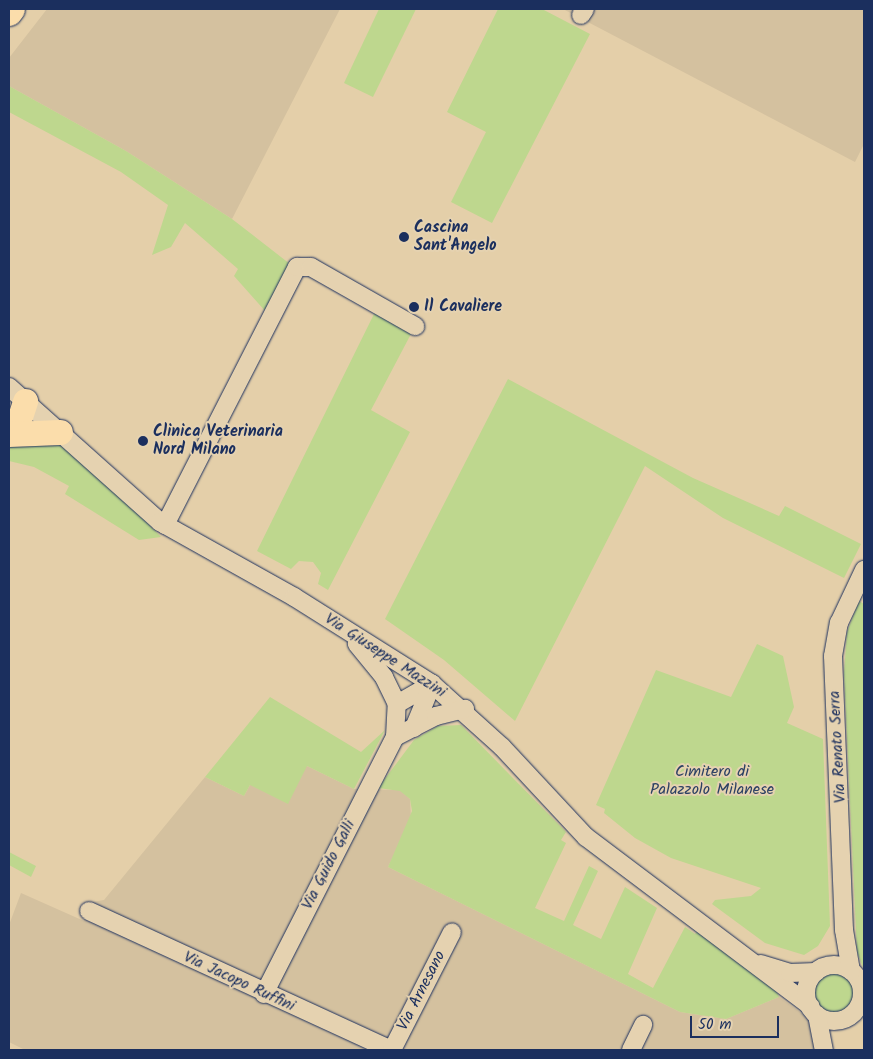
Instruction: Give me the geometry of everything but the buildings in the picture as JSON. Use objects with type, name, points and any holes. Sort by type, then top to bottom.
[{"type":"highway","points":[[9,14],[12,9]]},
{"type":"highway","points":[[9,432],[19,420],[14,395]]},
{"type":"highway","points":[[9,432],[60,432]]},
{"type":"street","points":[[165,525],[297,267],[311,267],[415,326]]},
{"type":"street","name":"Via Giuseppe Mazzini","points":[[14,395],[60,432],[165,525],[294,597],[432,684],[465,710],[586,837],[814,1011]]},
{"type":"street","name":"Via Renato Serra","points":[[859,979],[844,930],[834,656],[840,623],[864,570]]},
{"type":"street","name":"Via Guido Galli","points":[[264,994],[395,736],[397,704],[384,677],[363,648],[294,597]]},
{"type":"street","points":[[397,704],[432,684]]},
{"type":"street","points":[[414,728],[432,684]]},
{"type":"street","points":[[395,736],[436,716],[465,710]]},
{"type":"street","name":"Via Jacopo Ruffini","points":[[88,911],[264,994],[392,1050]]},
{"type":"street","name":"Via Renato Serra","points":[[821,969],[837,954],[844,930]]},
{"type":"street","name":"Via Arnesano","points":[[392,1050],[452,932]]},
{"type":"street","name":"Via Giuseppe Mazzini","points":[[740,954],[780,971],[821,969]]},
{"type":"street","points":[[821,969],[859,979],[861,1000],[852,1019],[825,1050],[814,1011],[806,992],[821,969]]},
{"type":"street","points":[[814,1011],[852,1019]]},
{"type":"street","points":[[631,1050],[643,1025]]},
{"type":"shaded area","points":[[47,9],[340,9],[232,219],[126,151],[9,86],[9,58]]},
{"type":"shaded area","points":[[563,9],[864,9],[864,144],[855,162]]},
{"type":"shaded area","points":[[307,766],[354,789],[400,790],[410,799],[411,819],[388,867],[680,1012],[726,1019],[779,997],[811,1020],[820,1050],[25,1050],[9,1042],[9,925],[21,893],[84,921],[92,902],[104,900],[205,777],[244,796],[250,785]]},
{"type":"green space","points":[[379,9],[416,9],[373,97],[344,83]]},
{"type":"green space","points":[[498,9],[542,9],[590,34],[492,223],[451,202],[486,132],[447,112]]},
{"type":"green space","points":[[9,86],[126,151],[232,219],[290,264],[266,312],[234,276],[238,269],[185,223],[171,247],[152,255],[168,205],[121,172],[9,112]]},
{"type":"green space","points":[[375,312],[412,332],[371,410],[410,432],[328,590],[318,584],[321,573],[313,562],[299,561],[291,569],[257,551]]},
{"type":"green space","points":[[508,379],[693,478],[779,516],[785,506],[861,544],[844,578],[723,518],[645,466],[515,721],[444,660],[385,619]]},
{"type":"green space","points":[[9,439],[55,440],[125,500],[161,537],[139,540],[65,494],[69,486],[34,467],[9,461]]},
{"type":"green space","points":[[859,601],[864,604],[864,970],[857,952],[844,673],[847,632]]},
{"type":"green space","name":"Cimitero di Palazzolo Milanese","points":[[757,644],[783,656],[794,707],[787,723],[823,739],[830,926],[818,946],[804,955],[765,943],[712,904],[715,900],[751,896],[761,888],[671,858],[635,838],[604,813],[605,809],[596,805],[656,670],[731,697]]},
{"type":"green space","points":[[270,697],[361,752],[385,730],[354,789],[307,766],[288,804],[250,785],[244,796],[205,777]]},
{"type":"green space","points":[[461,725],[566,832],[561,840],[566,843],[535,908],[564,921],[589,866],[598,871],[573,925],[601,939],[625,887],[657,908],[628,974],[653,988],[685,927],[695,934],[698,930],[776,989],[779,997],[726,1019],[680,1012],[388,867],[412,811],[410,799],[400,791],[378,788],[414,740],[438,726]]},
{"type":"green space","points":[[9,852],[36,866],[31,877],[9,865]]},
{"type":"green space","points":[[831,973],[839,973],[846,976],[852,982],[855,993],[852,1004],[846,1010],[839,1013],[831,1013],[824,1010],[818,1004],[815,997],[815,989],[818,982],[824,976]]},
{"type":"place","name":"Cascina Sant'Angelo","points":[[404,237]]},
{"type":"place","name":"Il Cavaliere","points":[[414,307]]},
{"type":"place","name":"Clinica Veterinaria Nord Milano","points":[[143,441]]}]
